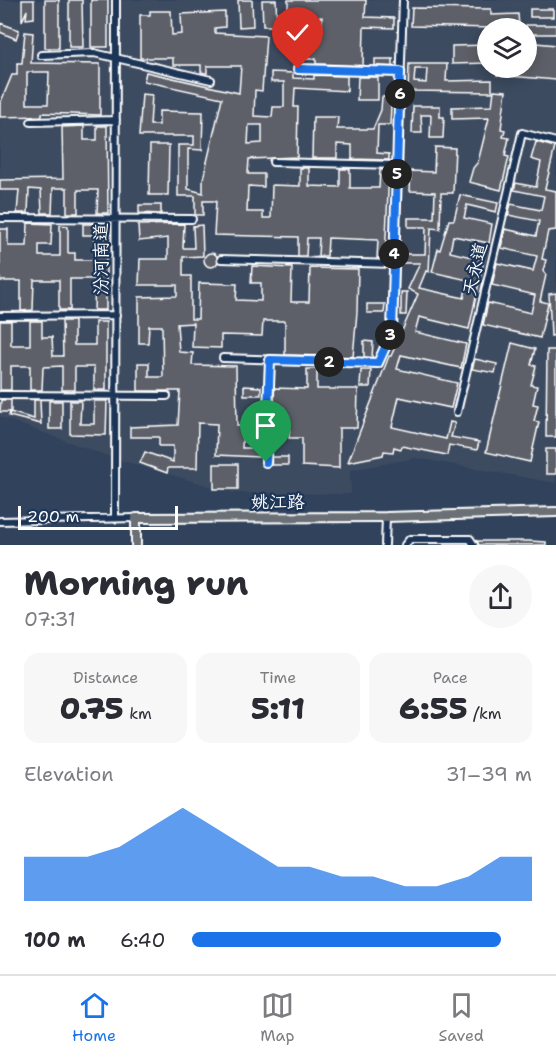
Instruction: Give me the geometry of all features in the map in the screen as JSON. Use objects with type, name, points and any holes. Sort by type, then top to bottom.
[{"type":"main road","name":"姚江路","points":[[136,518],[386,517],[556,512]]},
{"type":"main road","points":[[136,518],[136,545]]},
{"type":"street","name":"汾河南道","points":[[115,518],[116,0]]},
{"type":"street","points":[[223,358],[378,363],[392,332],[403,0]]},
{"type":"street","points":[[41,55],[94,53],[211,80]]},
{"type":"street","points":[[298,69],[400,72]]},
{"type":"street","points":[[31,122],[116,120]]},
{"type":"street","name":"天永道","points":[[457,412],[522,133],[556,142]]},
{"type":"street","points":[[273,162],[397,165]]},
{"type":"street","points":[[0,218],[192,219]]},
{"type":"street","points":[[222,259],[394,264]]},
{"type":"street","points":[[0,316],[116,315]]},
{"type":"street","points":[[266,462],[270,360]]},
{"type":"street","points":[[0,395],[167,396]]},
{"type":"street","points":[[385,545],[386,517]]},
{"type":"street","name":"姚江路","points":[[0,520],[136,518]]},
{"type":"street","points":[[405,545],[410,539],[470,539],[474,545]]},
{"type":"shaded area","points":[[0,0],[556,0],[556,483],[416,458],[350,470],[351,494],[233,493],[113,458],[0,417]]},
{"type":"building","points":[[22,0],[34,0],[34,18],[26,19],[27,10],[22,21]]},
{"type":"building","points":[[45,0],[59,0],[59,48],[45,48]]},
{"type":"building","points":[[69,0],[82,0],[83,47],[69,47]]},
{"type":"building","points":[[91,0],[108,0],[108,47],[91,47]]},
{"type":"building","points":[[238,0],[252,0],[253,26],[239,27]]},
{"type":"building","points":[[262,0],[276,0],[277,26],[263,26]]},
{"type":"building","points":[[288,0],[366,0],[365,17],[394,18],[394,28],[364,27],[363,66],[316,64],[316,59],[298,59],[298,39],[317,39],[317,28],[322,29],[322,17],[303,18],[303,28],[288,28]]},
{"type":"building","points":[[412,8],[491,9],[491,15],[518,14],[518,18],[477,18],[477,28],[411,26]]},
{"type":"building","points":[[530,9],[553,9],[553,17],[530,17]]},
{"type":"building","points":[[150,11],[171,11],[172,35],[182,34],[181,14],[225,12],[225,27],[215,28],[215,33],[266,36],[262,91],[255,90],[254,116],[272,117],[273,107],[284,107],[284,82],[271,82],[271,72],[293,73],[293,78],[314,79],[314,75],[347,76],[347,91],[295,88],[294,107],[298,107],[297,157],[249,159],[248,174],[264,174],[264,187],[248,186],[247,212],[263,212],[263,218],[271,218],[272,185],[300,186],[300,168],[309,168],[309,186],[340,187],[340,169],[350,169],[350,188],[379,188],[380,170],[389,170],[385,258],[377,258],[378,240],[328,238],[327,256],[318,256],[319,238],[307,238],[306,256],[298,256],[298,237],[214,235],[216,201],[203,201],[203,215],[195,215],[195,196],[178,196],[178,145],[194,145],[194,136],[139,136],[142,94],[152,95],[150,125],[159,125],[159,111],[203,112],[202,150],[188,149],[188,189],[203,193],[203,179],[222,98],[144,81],[146,72],[239,93],[241,66],[207,66],[207,73],[205,73],[201,72],[201,65],[173,65],[173,58],[140,58],[140,15],[150,15]],"holes":[[[249,125],[262,125],[262,143],[248,144]]]},
{"type":"building","points":[[0,23],[19,30],[16,39],[0,32]]},
{"type":"building","points":[[537,25],[556,25],[556,34],[537,34]]},
{"type":"building","points":[[25,32],[33,33],[31,63],[100,64],[100,115],[42,113],[42,116],[0,117],[0,104],[12,75],[17,75],[17,63],[22,63]],"holes":[[[27,72],[49,72],[48,104],[27,104]]]},
{"type":"building","points":[[537,43],[556,45],[556,80],[532,78],[537,78]]},
{"type":"building","points":[[477,45],[477,63],[452,64],[452,46]]},
{"type":"building","points":[[375,59],[393,59],[393,67],[375,66]]},
{"type":"building","points":[[409,64],[447,64],[446,81],[492,80],[492,92],[408,91]],"holes":[[[415,69],[427,69],[426,83],[414,82]]]},
{"type":"building","points":[[358,77],[378,77],[378,100],[357,100]]},
{"type":"building","points":[[494,90],[506,91],[501,129],[505,130],[503,137],[509,138],[505,156],[509,157],[501,190],[469,182],[473,168],[478,162],[489,118],[452,119],[452,107],[492,106]]},
{"type":"building","points":[[382,97],[391,97],[390,125],[378,125],[377,153],[389,154],[389,160],[352,159],[352,145],[337,144],[337,158],[312,158],[313,117],[338,117],[337,129],[373,129],[381,110]]},
{"type":"building","points":[[413,106],[440,106],[440,117],[444,117],[443,138],[430,138],[431,115],[421,115],[422,133],[412,133]]},
{"type":"building","points":[[84,126],[84,140],[97,140],[97,126],[107,126],[108,213],[97,213],[98,190],[78,190],[78,213],[67,213],[67,188],[53,188],[52,213],[42,213],[41,190],[29,189],[28,213],[17,213],[19,190],[0,190],[0,180],[63,179],[62,127]]},
{"type":"building","points":[[536,142],[555,147],[545,189],[556,191],[556,230],[548,231],[542,259],[546,260],[543,271],[546,275],[540,301],[548,303],[540,338],[483,325],[488,303],[531,313],[535,295],[492,285],[497,263],[533,271],[537,256],[501,248],[505,229],[536,236],[539,221],[508,215],[511,204],[541,210],[544,196],[514,190],[516,183],[536,187],[541,162],[531,159]]},
{"type":"building","points":[[150,145],[169,145],[168,195],[149,195]]},
{"type":"building","points":[[435,147],[455,148],[453,193],[441,193],[440,229],[431,228],[429,272],[426,271],[419,288],[464,298],[468,280],[432,272],[438,249],[440,250],[449,220],[454,220],[460,195],[498,203],[496,212],[467,205],[464,218],[492,224],[489,243],[453,236],[450,252],[484,260],[469,329],[419,317],[415,332],[466,344],[461,368],[401,355],[397,369],[457,383],[451,408],[399,397],[392,427],[446,439],[450,422],[455,423],[451,437],[479,442],[477,450],[449,445],[447,455],[402,446],[401,449],[394,447],[393,452],[384,451],[383,455],[348,462],[389,356],[391,356],[418,294],[408,289],[420,263],[401,263],[401,254],[425,254],[426,227],[408,227],[408,218],[434,218],[435,192],[410,191],[411,171],[434,172]]},
{"type":"building","points":[[139,205],[161,205],[161,214],[139,213]]},
{"type":"building","points":[[28,223],[52,224],[51,245],[39,245],[39,256],[60,256],[60,225],[68,226],[68,253],[75,253],[75,260],[94,260],[95,235],[83,235],[83,224],[106,224],[106,310],[94,310],[95,279],[70,279],[70,310],[59,310],[59,280],[34,280],[33,310],[21,311],[21,281],[0,281],[0,229],[8,229],[8,246],[27,246]]},
{"type":"building","points":[[184,224],[183,248],[194,248],[193,226],[202,225],[203,256],[183,257],[183,276],[191,276],[191,319],[198,319],[199,283],[237,284],[236,300],[261,301],[261,283],[251,283],[252,266],[292,268],[291,302],[309,302],[310,268],[358,269],[357,312],[353,357],[285,355],[285,321],[263,321],[262,336],[221,335],[221,348],[192,347],[193,323],[177,324],[179,352],[193,353],[192,365],[236,366],[237,426],[243,426],[242,448],[260,448],[260,457],[216,455],[217,424],[198,423],[197,468],[168,468],[167,473],[140,463],[145,452],[173,462],[173,446],[159,446],[159,437],[130,437],[130,427],[178,425],[180,391],[138,391],[138,363],[149,363],[149,377],[163,377],[162,326],[149,326],[148,343],[139,343],[139,297],[177,296],[177,285],[139,285],[140,259],[168,259],[168,238],[139,241],[138,225]]},
{"type":"building","points":[[211,253],[216,255],[218,260],[216,265],[211,267],[206,265],[204,260],[206,255]]},
{"type":"building","points":[[401,292],[407,292],[406,315],[401,315]]},
{"type":"building","points":[[556,293],[556,335],[551,336],[549,294]]},
{"type":"building","points":[[367,304],[385,304],[384,313],[367,313]]},
{"type":"building","points":[[0,321],[11,321],[11,345],[30,345],[30,321],[42,321],[42,337],[52,337],[53,356],[63,356],[62,321],[74,321],[74,345],[95,345],[95,322],[106,322],[106,390],[94,390],[94,367],[75,367],[75,390],[62,390],[62,366],[43,367],[42,390],[30,390],[30,366],[11,366],[11,390],[0,390]]},
{"type":"building","points":[[364,341],[373,342],[372,358],[364,357]]},
{"type":"building","points":[[512,343],[535,349],[531,365],[536,366],[531,385],[537,386],[533,404],[538,405],[534,421],[539,422],[530,462],[486,452]]},
{"type":"building","points":[[547,350],[556,350],[556,437],[546,437]]},
{"type":"building","points":[[475,359],[497,364],[495,373],[472,369]]},
{"type":"building","points":[[307,369],[317,369],[317,389],[358,389],[357,428],[339,428],[339,468],[302,466],[302,438],[289,438],[290,425],[274,425],[274,388],[307,389]]},
{"type":"building","points":[[361,370],[371,370],[370,387],[360,387]]},
{"type":"building","points":[[244,386],[261,387],[261,395],[244,395]]},
{"type":"building","points":[[1,400],[11,400],[11,412],[0,412]]},
{"type":"building","points":[[34,400],[40,400],[41,424],[9,416],[10,412],[34,419]]},
{"type":"building","points":[[49,401],[62,401],[62,429],[49,429]]},
{"type":"building","points":[[70,401],[81,401],[80,424],[94,424],[94,401],[107,401],[106,435],[70,434]]},
{"type":"building","points":[[546,449],[556,449],[556,474],[546,474]]},
{"type":"building","points":[[271,457],[288,457],[288,465],[271,465]]},
{"type":"building","points":[[214,464],[238,464],[238,489],[214,489]]},
{"type":"building","points":[[477,541],[529,541],[546,542],[546,545],[479,545]]},
{"type":"route","points":[[266,462],[270,360],[378,363],[392,332],[400,72],[298,69]]}]
